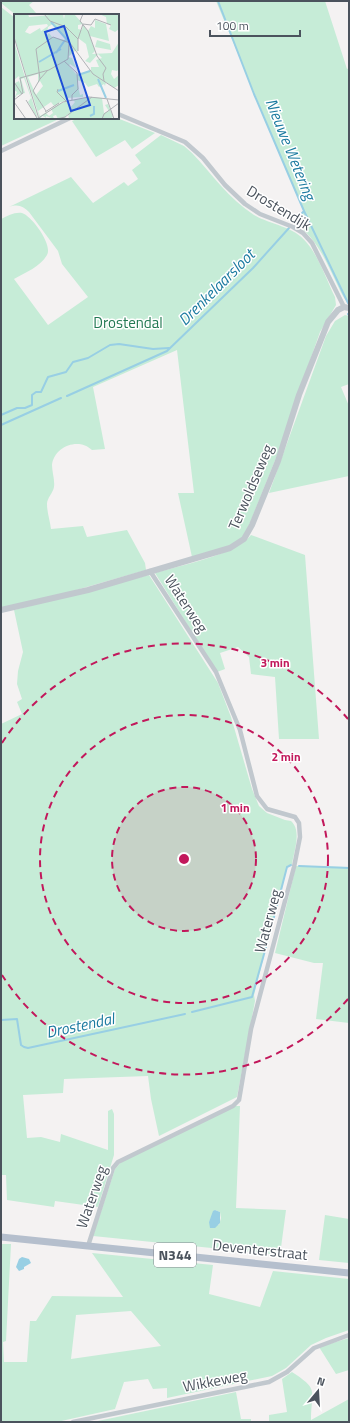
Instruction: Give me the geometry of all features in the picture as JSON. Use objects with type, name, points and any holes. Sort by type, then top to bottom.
[{"type":"main road","name":"Deventerstraat","points":[[1,1237],[349,1273]]},
{"type":"street","name":"Drostendijk","points":[[119,114],[184,142],[203,158],[225,184],[245,204],[260,214],[293,227],[303,233],[312,243],[346,308]]},
{"type":"street","points":[[1,151],[68,119]]},
{"type":"street","name":"Terwoldseweg","points":[[1,610],[88,590],[230,548],[244,539],[278,461],[299,395],[324,330],[333,315],[346,308]]},
{"type":"street","name":"Waterweg","points":[[88,1246],[113,1168],[118,1162],[233,1106],[239,1100],[251,1029],[294,867],[300,837],[299,823],[295,818],[267,809],[257,796],[240,730],[230,709],[219,678],[150,571]]},
{"type":"street","name":"Wikkeweg","points":[[73,1422],[269,1382],[287,1372],[314,1348],[349,1335]]},
{"type":"green space","points":[[1,1],[34,1],[29,5],[36,13],[15,14],[1,3]]},
{"type":"green space","points":[[216,1],[325,1],[347,69],[349,68],[349,304],[342,294],[319,249],[308,234],[293,222],[304,212]]},
{"type":"green space","points":[[1,7],[14,17],[14,119],[59,119],[1,146]]},
{"type":"green space","points":[[77,119],[119,119],[155,133],[132,149],[125,140],[96,157],[72,121]]},
{"type":"green space","points":[[161,135],[184,146],[192,153],[229,194],[245,209],[254,215],[289,229],[302,237],[319,262],[335,297],[336,305],[320,332],[276,458],[250,523],[242,538],[230,546],[192,557],[178,493],[194,493],[177,350],[93,387],[105,449],[92,450],[81,444],[74,444],[62,448],[54,458],[52,465],[54,487],[47,504],[51,529],[83,526],[87,537],[127,530],[145,563],[146,570],[62,594],[1,608],[1,219],[14,214],[22,213],[31,219],[44,238],[48,250],[47,255],[41,263],[14,279],[48,325],[88,297],[62,264],[58,251],[29,212],[20,206],[9,207],[71,177],[93,203],[124,182],[128,186],[138,179],[132,170],[141,163],[135,155]]},
{"type":"green space","points":[[345,315],[349,316],[349,384],[341,387],[349,406],[349,476],[269,493],[326,336],[335,321]]},
{"type":"green space","points":[[251,535],[305,555],[319,739],[279,739],[275,677],[251,674],[249,657],[238,647],[220,653],[225,669],[217,672],[155,573],[220,554],[243,542]]},
{"type":"green space","points":[[149,575],[218,683],[231,717],[252,789],[259,806],[267,813],[291,821],[294,825],[297,836],[292,864],[287,866],[254,995],[255,1001],[237,1097],[159,1136],[148,1076],[64,1079],[63,1093],[23,1095],[27,1138],[41,1137],[60,1142],[61,1134],[108,1150],[108,1111],[112,1109],[114,1114],[114,1155],[98,1207],[55,1201],[54,1207],[7,1200],[6,1175],[1,1175],[1,724],[22,714],[17,702],[22,699],[17,684],[18,671],[23,652],[14,610]]},
{"type":"green space","points":[[296,866],[349,867],[349,1023],[316,1019],[323,963],[314,963],[275,953]]},
{"type":"green space","points":[[233,1106],[240,1106],[236,1208],[286,1210],[280,1255],[93,1236],[115,1169],[123,1160]],"holes":[[[215,1210],[220,1212],[221,1218],[219,1225],[209,1222]]]},
{"type":"green space","points":[[325,1215],[349,1219],[349,1263],[319,1260]]},
{"type":"green space","points":[[1,1244],[11,1244],[6,1341],[3,1342],[4,1362],[27,1362],[30,1321],[36,1321],[52,1296],[123,1297],[92,1253],[213,1265],[209,1294],[260,1307],[273,1271],[349,1279],[349,1330],[311,1345],[286,1368],[272,1376],[167,1398],[167,1388],[153,1389],[148,1379],[124,1382],[115,1409],[57,1422],[1,1422]],"holes":[[[131,1311],[161,1346],[71,1359],[76,1315]]]},
{"type":"green space","points":[[349,1338],[349,1370],[336,1374],[319,1347]]},
{"type":"green space","points":[[292,1372],[307,1383],[312,1392],[311,1420],[349,1399],[349,1422],[269,1422],[269,1415],[287,1412],[282,1379]]},
{"type":"green space","points":[[236,1392],[241,1419],[251,1419],[251,1422],[93,1422]]},
{"type":"water","points":[[215,1210],[220,1212],[220,1223],[215,1228],[210,1228],[209,1222],[213,1211]]},
{"type":"water","points":[[22,1257],[29,1259],[31,1263],[19,1271],[16,1267],[19,1259]]},
{"type":"waterway","name":"Nieuwe Wetering","points":[[218,1],[254,94],[304,211],[348,303]]},
{"type":"waterway","name":"Drenkelaarsloot","points":[[294,222],[304,211]]},
{"type":"waterway","name":"Drenkelaarsloot","points":[[67,396],[167,351],[253,268],[289,228]]},
{"type":"waterway","points":[[1,415],[17,408],[25,408],[32,405],[32,395],[36,392],[41,392],[48,377],[66,372],[73,362],[88,358],[110,345],[119,344],[153,349],[169,348]]},
{"type":"waterway","name":"Drenkelaarsloot","points":[[1,425],[61,398]]},
{"type":"waterway","name":"Drostendal","points":[[268,940],[287,867],[291,865]]},
{"type":"waterway","name":"Drostendal","points":[[299,866],[349,868]]},
{"type":"waterway","name":"Drostendal","points":[[192,1012],[252,997],[266,947]]},
{"type":"waterway","name":"Drostendal","points":[[1,1020],[17,1019],[21,1045],[28,1048],[185,1014]]}]
